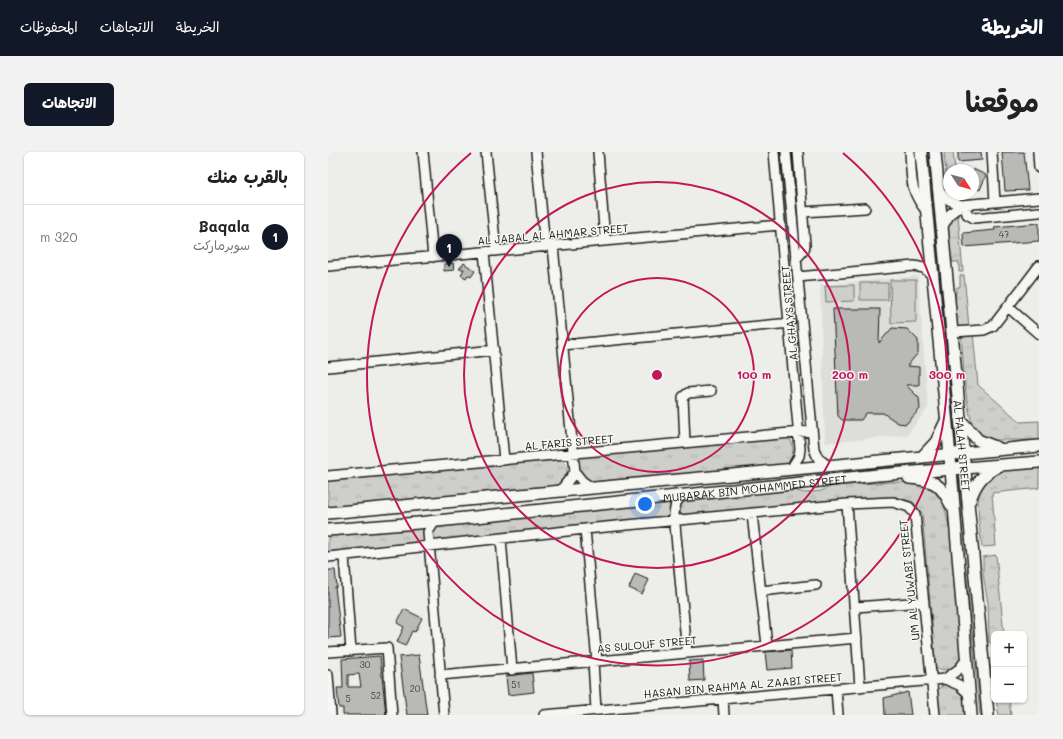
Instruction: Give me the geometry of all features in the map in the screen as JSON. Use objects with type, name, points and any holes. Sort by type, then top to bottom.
[{"type":"main road","name":"AL FALAH STREET","points":[[920,152],[950,454],[971,715]]},
{"type":"main road","name":"AL FALAH STREET","points":[[935,152],[962,422],[988,715]]},
{"type":"main road","points":[[922,456],[936,442],[946,420]]},
{"type":"main road","points":[[962,422],[978,440],[1002,449]]},
{"type":"main road","name":"MUBARAK BIN MOHAMMED STREET","points":[[328,513],[1039,446]]},
{"type":"main road","name":"MUBARAK BIN MOHAMMED STREET","points":[[328,530],[418,523],[878,475],[1039,462]]},
{"type":"main road","points":[[969,504],[972,492],[982,476],[999,466]]},
{"type":"main road","points":[[878,475],[927,480],[935,483],[942,488],[954,511]]},
{"type":"street","points":[[423,152],[433,257]]},
{"type":"street","points":[[486,152],[496,251]]},
{"type":"street","points":[[536,152],[563,345],[575,472],[582,481],[592,488]]},
{"type":"street","points":[[598,152],[605,241]]},
{"type":"street","name":"AL GHAYS STREET","points":[[774,152],[790,323],[800,453],[790,469]]},
{"type":"street","name":"AL GHAYS STREET","points":[[786,152],[812,431],[816,455],[828,466]]},
{"type":"street","points":[[796,259],[805,247],[798,152]]},
{"type":"street","points":[[910,152],[913,191],[916,198],[927,212]]},
{"type":"street","points":[[992,152],[995,202]]},
{"type":"street","points":[[1038,152],[1039,168]]},
{"type":"street","points":[[939,191],[949,200],[963,205],[1039,198]]},
{"type":"street","points":[[963,205],[967,214],[974,218],[1039,212]]},
{"type":"street","points":[[943,226],[950,214],[963,205]]},
{"type":"street","points":[[803,212],[865,208]]},
{"type":"street","name":"AL JABAL AL AHMAR STREET","points":[[328,266],[780,226]]},
{"type":"street","points":[[484,252],[504,460]]},
{"type":"street","points":[[914,266],[924,261],[930,252]]},
{"type":"street","points":[[798,278],[914,266],[924,268],[932,275]]},
{"type":"street","points":[[953,332],[987,329],[995,323],[1039,266]]},
{"type":"street","points":[[1008,307],[1039,334]]},
{"type":"street","points":[[563,345],[790,323]]},
{"type":"street","points":[[328,367],[494,350]]},
{"type":"street","points":[[685,442],[683,397],[688,393],[711,391]]},
{"type":"street","name":"AL FARIS STREET","points":[[328,476],[812,431]]},
{"type":"street","points":[[560,491],[575,472]]},
{"type":"street","points":[[674,518],[676,503],[681,496]]},
{"type":"street","points":[[665,498],[670,504],[674,518],[687,653]]},
{"type":"street","name":"UM AL YUWABI STREET","points":[[328,557],[430,545],[501,539],[674,518],[752,514],[847,504],[893,502],[909,507],[915,514],[935,715]]},
{"type":"street","points":[[847,504],[860,687]]},
{"type":"street","points":[[752,514],[767,645]]},
{"type":"street","points":[[428,532],[435,521]]},
{"type":"street","points":[[418,523],[428,532],[430,545],[444,715]]},
{"type":"street","points":[[585,529],[595,662],[596,710]]},
{"type":"street","points":[[501,539],[512,670]]},
{"type":"street","points":[[344,556],[351,650]]},
{"type":"street","points":[[761,591],[816,585]]},
{"type":"street","points":[[855,607],[924,602]]},
{"type":"street","name":"AS SULOUF STREET","points":[[440,675],[512,670],[767,645],[857,638]]},
{"type":"street","points":[[328,652],[386,648],[392,715]]},
{"type":"street","name":"HASAN BIN RAHMA AL ZAABI STREET","points":[[544,715],[932,681],[945,679],[959,669],[966,660]]},
{"type":"street","points":[[328,675],[331,715]]},
{"type":"street","points":[[945,679],[959,685],[969,694]]},
{"type":"street","points":[[836,690],[838,715]]},
{"type":"street","points":[[723,699],[724,715]]},
{"type":"shaded area","points":[[918,276],[928,408],[907,435],[825,443],[820,285]]},
{"type":"green space","points":[[944,152],[953,152],[954,164],[945,164]]},
{"type":"green space","points":[[955,215],[958,215],[963,272],[959,272],[959,262],[953,262],[948,238],[949,226]]},
{"type":"green space","points":[[964,275],[969,327],[958,327],[956,325],[954,302],[957,287],[960,287],[960,276]]},
{"type":"green space","points":[[890,280],[916,280],[916,322],[891,323]]},
{"type":"green space","points":[[860,283],[888,283],[888,300],[860,300]]},
{"type":"green space","points":[[854,285],[854,301],[826,302],[825,286]]},
{"type":"green space","points":[[973,333],[978,385],[1020,422],[1039,421],[1039,440],[993,440],[977,434],[969,413],[961,336],[962,334]]},
{"type":"green space","points":[[784,438],[790,439],[793,449],[788,464],[592,482],[582,480],[577,470],[577,461],[583,456]]},
{"type":"green space","points":[[561,459],[566,466],[567,474],[563,481],[556,486],[328,508],[328,480]]},
{"type":"green space","points":[[1039,465],[1039,488],[992,493],[996,546],[982,547],[978,503],[980,486],[983,480],[994,472],[1001,470]]},
{"type":"green space","points":[[891,482],[931,483],[943,499],[951,537],[961,657],[958,665],[950,669],[936,669],[922,513],[913,502],[896,497],[685,515],[680,513],[679,509],[682,499],[794,490],[805,493],[821,491],[832,486]]},
{"type":"green space","points":[[665,501],[669,503],[670,513],[666,517],[328,552],[328,535]]},
{"type":"green space","points":[[996,555],[1004,631],[991,631],[991,643],[989,642],[988,603],[983,574],[983,557]]},
{"type":"green space","points":[[968,568],[973,593],[985,715],[980,715],[966,571]]},
{"type":"green space","points":[[945,684],[957,685],[964,696],[966,715],[939,715],[937,690]]},
{"type":"green space","points":[[997,703],[1009,703],[1011,715],[999,715]]},
{"type":"building","points":[[958,152],[981,152],[982,160],[958,162]]},
{"type":"building","points":[[1002,152],[1024,152],[1028,190],[1005,191]]},
{"type":"building","points":[[979,172],[986,175],[979,190]]},
{"type":"building","points":[[1039,223],[1039,241],[964,247],[963,233],[995,230],[994,227]]},
{"type":"building","points":[[453,263],[454,270],[444,271],[444,264]]},
{"type":"building","points":[[464,263],[475,271],[471,277],[468,275],[466,278],[461,275],[464,269],[459,269]]},
{"type":"building","points":[[833,309],[880,309],[879,343],[892,328],[907,329],[918,340],[918,353],[907,366],[919,367],[919,385],[906,385],[919,398],[920,409],[906,424],[898,423],[883,413],[866,413],[861,420],[842,420],[838,416]]},
{"type":"building","points":[[328,570],[335,570],[337,587],[335,587],[341,637],[328,638]]},
{"type":"building","points":[[635,574],[649,580],[642,594],[629,588]]},
{"type":"building","points":[[404,609],[422,618],[415,632],[412,631],[405,646],[397,642],[404,627],[397,623]]},
{"type":"building","points":[[791,650],[792,668],[767,670],[765,652]]},
{"type":"building","points":[[419,655],[427,715],[407,715],[399,657]]},
{"type":"building","points":[[380,656],[386,715],[343,715],[343,708],[339,708],[337,688],[343,688],[342,659]],"holes":[[[359,674],[361,687],[348,687],[348,675]]]},
{"type":"building","points":[[703,660],[704,680],[690,681],[689,661]]},
{"type":"building","points":[[532,673],[534,692],[508,695],[506,676]]},
{"type":"building","points":[[908,692],[911,715],[885,715],[884,698]]},
{"type":"place","name":"Baqala","points":[[449,267]]}]
